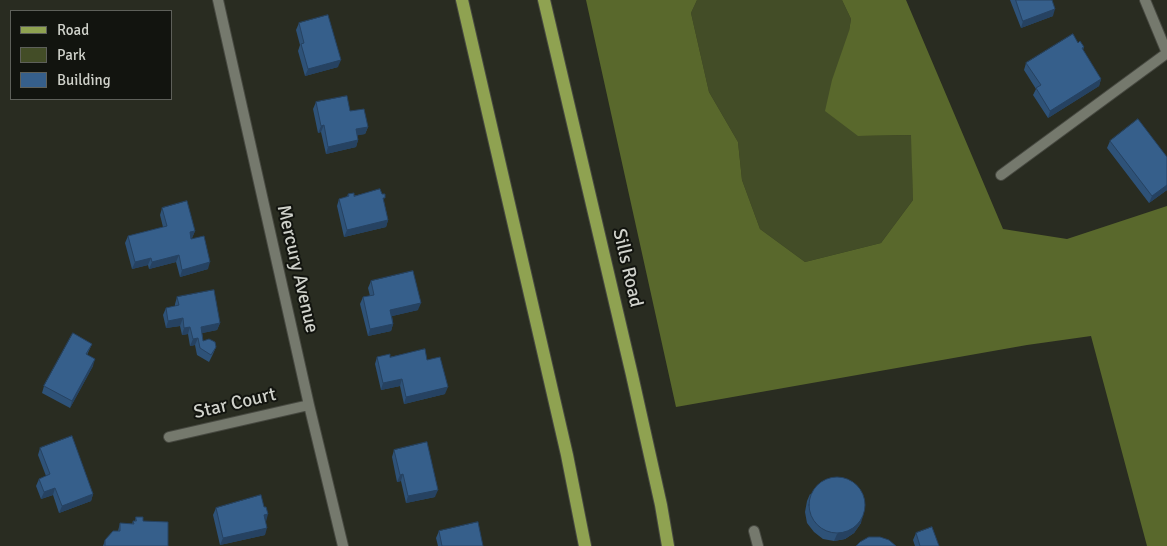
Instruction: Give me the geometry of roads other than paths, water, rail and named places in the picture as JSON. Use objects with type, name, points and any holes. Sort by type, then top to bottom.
[{"type":"main road","points":[[462,0],[567,455],[586,546]]},
{"type":"main road","name":"Sills Road","points":[[544,0],[632,375],[661,505],[668,546]]},
{"type":"street","name":"Mercury Avenue","points":[[218,0],[309,405],[343,546]]},
{"type":"street","points":[[1001,175],[1167,53],[1144,0]]},
{"type":"street","name":"Star Court","points":[[169,437],[309,405]]},
{"type":"street","points":[[754,531],[758,546]]}]
